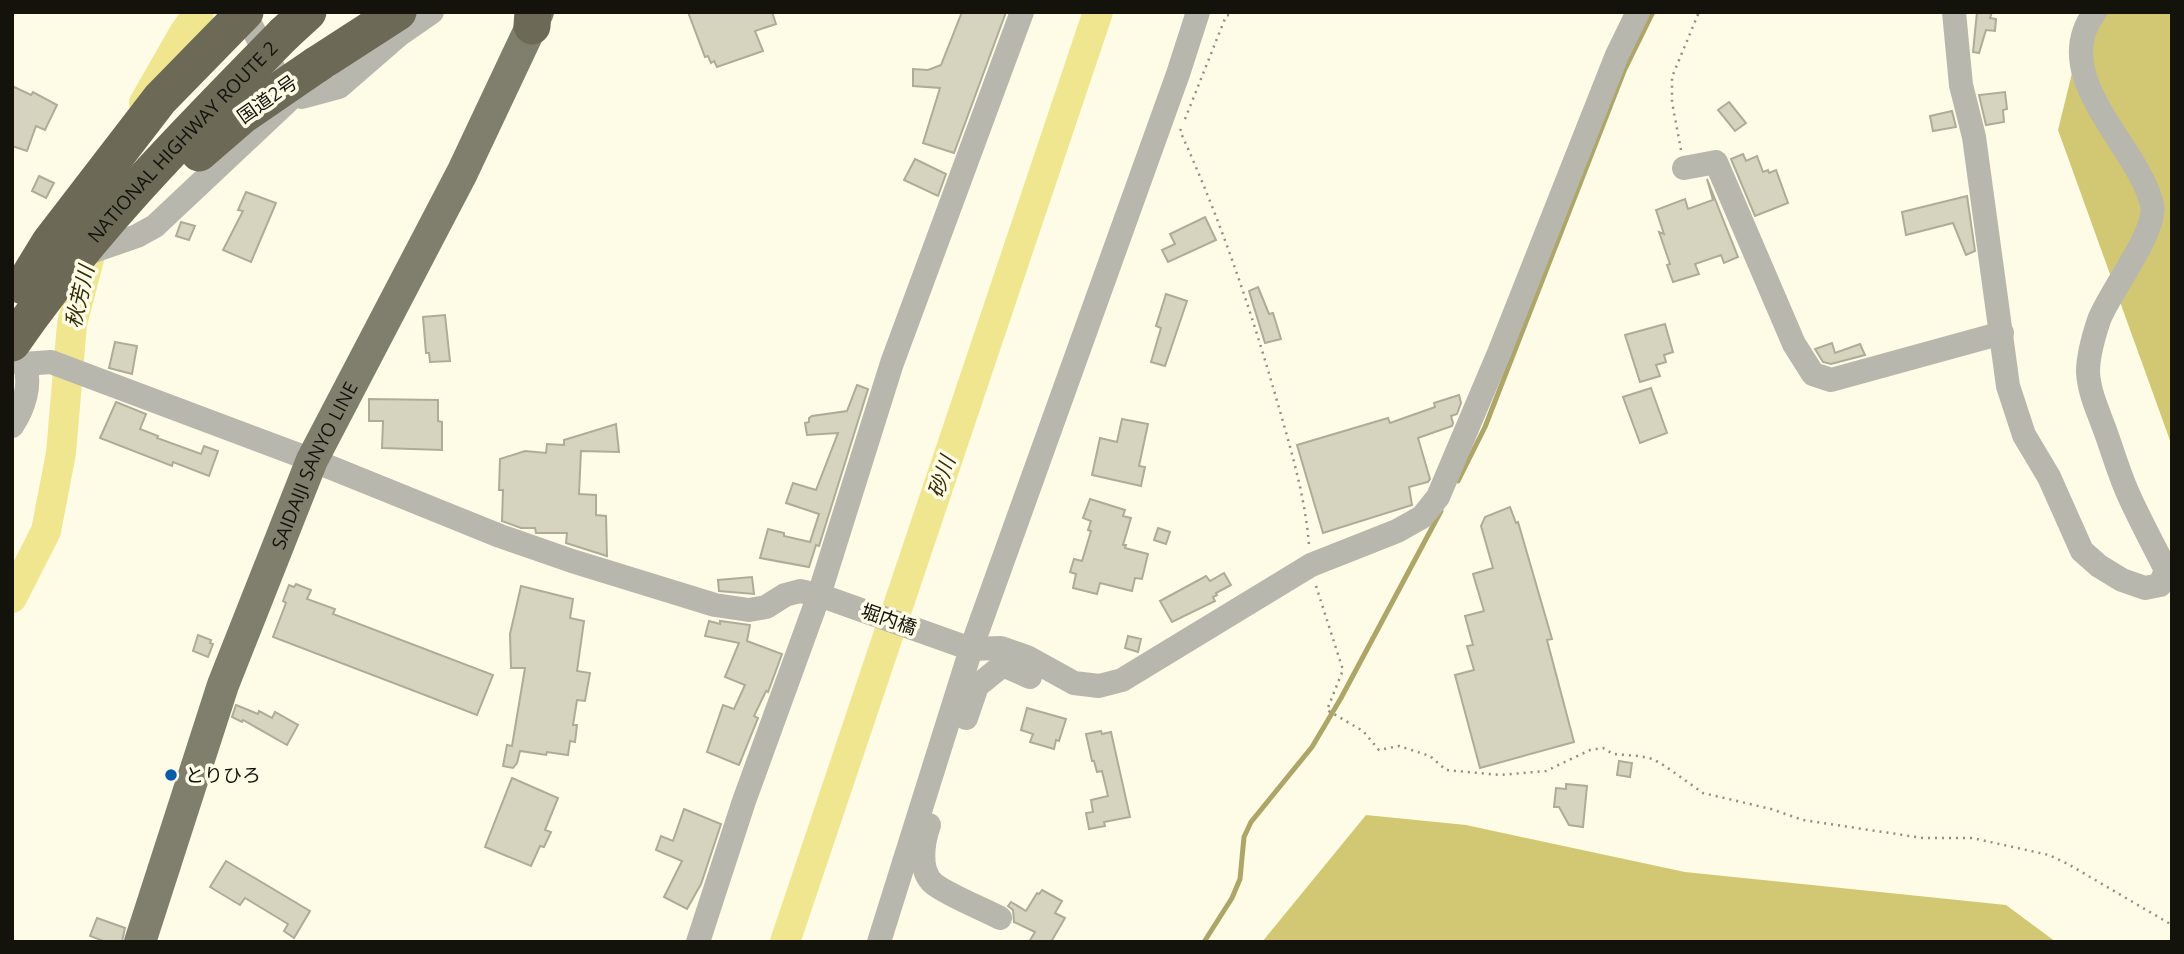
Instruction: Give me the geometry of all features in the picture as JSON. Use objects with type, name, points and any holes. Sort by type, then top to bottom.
[{"type":"highway","name":"国道2号","points":[[19,300],[95,256],[173,176],[243,115],[306,79],[398,12]]},
{"type":"highway","name":"NATIONAL HIGHWAY ROUTE 2","points":[[16,353],[19,300],[128,198],[273,17]]},
{"type":"main road","name":"SAIDAIJI SANYO LINE","points":[[140,942],[223,685],[312,460],[462,173],[534,17]]},
{"type":"street","points":[[306,79],[302,97],[339,87],[432,12]]},
{"type":"street","points":[[698,942],[744,801],[819,595],[892,363],[1021,12]]},
{"type":"street","points":[[879,942],[965,647],[1178,74],[1198,12]]},
{"type":"street","points":[[1000,918],[933,883],[925,869],[923,843],[977,686],[1003,665],[1054,691],[1074,683],[1099,686],[1122,680],[1311,565],[1397,531],[1422,517],[1438,497],[1505,340],[1617,55],[1638,12]]},
{"type":"street","points":[[1954,12],[1962,85],[1974,137],[2008,386],[2024,435],[2049,477],[2082,551],[2099,566],[2122,580],[2145,588],[2160,585],[2166,569],[2129,497],[2092,394],[2088,371],[2100,318],[2151,222],[2153,206],[2141,178],[2096,103],[2082,66],[2082,38],[2095,12]]},
{"type":"street","points":[[273,17],[280,81],[306,79]]},
{"type":"street","points":[[66,260],[25,308],[19,300],[66,260],[137,236],[155,226],[306,79]]},
{"type":"street","points":[[1684,168],[1716,162],[1794,344],[1813,374],[1831,380],[2001,333]]},
{"type":"street","points":[[12,426],[19,416],[30,379],[16,353]]},
{"type":"street","name":"堀内橋","points":[[16,353],[51,362],[312,460],[500,536],[572,561],[715,605],[749,610],[766,607],[785,595],[800,591],[819,595],[965,647],[1001,648],[1027,657],[1074,683]]},
{"type":"path","points":[[1236,12],[1226,16],[1180,131],[1206,188],[1242,286],[1295,463],[1308,526],[1312,575],[1343,670],[1327,710],[1329,712],[1363,731],[1379,750],[1399,746],[1414,749],[1430,756],[1446,770],[1456,772],[1493,775],[1546,771],[1590,750],[1603,748],[1613,754],[1639,755],[1653,760],[1703,793],[1770,808],[1803,820],[1923,838],[1972,838],[2042,852],[2068,864],[2172,925]]},
{"type":"path","points":[[1684,168],[1672,102],[1672,77],[1699,12]]},
{"type":"shaded area","points":[[2087,12],[2172,12],[2172,446],[2058,130]]},
{"type":"shaded area","points":[[1366,815],[1466,825],[1685,872],[2006,905],[2056,942],[1262,942]]},
{"type":"building","points":[[688,12],[772,12],[776,24],[755,31],[763,51],[717,67],[714,61],[711,63],[708,56],[705,57]]},
{"type":"building","points":[[962,12],[1006,12],[954,153],[923,143],[940,88],[913,86],[913,69],[928,70],[941,65]]},
{"type":"building","points":[[1977,12],[1992,12],[1990,18],[1996,19],[1995,31],[1986,30],[1979,53],[1973,52]]},
{"type":"building","points":[[12,86],[31,95],[33,92],[57,105],[45,130],[36,126],[27,151],[12,146]]},
{"type":"building","points":[[2005,92],[2007,109],[2003,110],[2004,122],[1986,125],[1979,95]]},
{"type":"building","points":[[1729,102],[1746,123],[1735,131],[1718,110]]},
{"type":"building","points":[[1952,111],[1956,127],[1933,131],[1930,116]]},
{"type":"building","points":[[1743,154],[1746,161],[1757,156],[1763,172],[1776,170],[1788,203],[1755,216],[1731,159]]},
{"type":"building","points":[[915,159],[946,174],[938,196],[904,180]]},
{"type":"building","points":[[39,176],[54,183],[46,198],[32,191]]},
{"type":"building","points":[[1707,179],[1738,257],[1724,263],[1721,255],[1695,264],[1699,274],[1673,282],[1659,232],[1664,234],[1656,210],[1685,199],[1688,209],[1713,200]]},
{"type":"building","points":[[246,192],[276,203],[251,262],[223,250],[243,211],[238,210]]},
{"type":"building","points":[[1967,196],[1975,251],[1966,255],[1953,223],[1906,235],[1902,212]]},
{"type":"building","points":[[1205,217],[1216,240],[1168,262],[1162,250],[1175,244],[1170,234]]},
{"type":"building","points":[[181,222],[195,226],[189,240],[176,236]]},
{"type":"building","points":[[1258,287],[1269,314],[1273,313],[1281,339],[1265,343],[1249,291]]},
{"type":"building","points":[[1166,294],[1187,301],[1165,366],[1151,362],[1161,328],[1156,326]]},
{"type":"building","points":[[445,315],[450,361],[430,362],[429,353],[426,353],[423,317]]},
{"type":"building","points":[[1665,324],[1673,352],[1664,355],[1666,362],[1656,365],[1660,376],[1640,382],[1625,335]]},
{"type":"building","points":[[115,342],[137,346],[132,374],[109,368]]},
{"type":"building","points":[[1832,343],[1835,353],[1860,344],[1865,355],[1831,364],[1823,362],[1815,349]]},
{"type":"building","points":[[857,385],[868,389],[819,546],[816,545],[809,567],[760,558],[768,529],[810,542],[819,514],[786,503],[793,483],[816,490],[838,433],[807,435],[805,423],[809,422],[812,416],[847,411]]},
{"type":"building","points":[[1651,388],[1667,433],[1640,443],[1623,397]]},
{"type":"building","points":[[1459,395],[1461,403],[1457,414],[1451,416],[1452,426],[1418,438],[1430,479],[1409,487],[1412,505],[1323,533],[1297,445],[1388,418],[1390,423]]},
{"type":"building","points":[[369,399],[438,400],[438,421],[442,422],[442,450],[382,448],[383,421],[369,421]]},
{"type":"building","points":[[116,402],[146,414],[140,429],[158,436],[157,438],[201,454],[204,446],[218,451],[209,476],[173,462],[172,466],[100,438]]},
{"type":"building","points":[[1122,419],[1148,424],[1139,466],[1145,467],[1141,486],[1092,475],[1100,438],[1117,442]]},
{"type":"building","points":[[616,424],[619,452],[581,451],[579,494],[596,495],[596,515],[606,516],[607,556],[566,543],[567,533],[536,533],[535,528],[521,528],[502,521],[500,459],[525,451],[546,453],[547,444],[564,445],[564,440]]},
{"type":"building","points":[[1090,499],[1125,510],[1123,516],[1131,518],[1123,545],[1126,545],[1125,548],[1148,554],[1142,579],[1135,578],[1132,591],[1100,583],[1097,594],[1073,588],[1076,574],[1070,572],[1074,559],[1082,561],[1091,531],[1088,530],[1091,521],[1083,518]]},
{"type":"building","points":[[1510,507],[1516,523],[1518,522],[1552,639],[1547,640],[1574,742],[1480,768],[1455,675],[1474,670],[1467,646],[1473,645],[1465,616],[1484,611],[1473,574],[1493,568],[1481,526],[1485,517]]},
{"type":"building","points":[[1158,528],[1170,532],[1166,544],[1154,540]]},
{"type":"building","points":[[1224,573],[1231,585],[1216,593],[1213,597],[1215,601],[1172,622],[1160,601],[1206,576],[1210,581]]},
{"type":"building","points":[[752,577],[754,594],[719,591],[718,580]]},
{"type":"building","points":[[296,584],[311,590],[307,599],[335,609],[333,614],[493,675],[477,715],[273,637],[286,603],[283,601],[289,585],[294,587]]},
{"type":"building","points":[[521,586],[573,599],[570,618],[584,621],[577,671],[590,673],[585,701],[577,700],[573,725],[577,725],[575,742],[570,741],[568,755],[520,751],[513,768],[503,766],[507,745],[512,746],[525,668],[511,668],[510,634]]},
{"type":"building","points":[[709,621],[750,625],[747,641],[782,654],[768,692],[766,691],[754,716],[758,718],[739,765],[707,752],[723,705],[734,709],[745,685],[725,677],[739,643],[705,636]]},
{"type":"building","points":[[198,635],[211,640],[210,643],[213,644],[208,657],[193,651]]},
{"type":"building","points":[[1128,636],[1141,639],[1138,652],[1125,648]]},
{"type":"building","points":[[236,705],[258,714],[259,711],[272,718],[275,712],[298,725],[287,745],[243,720],[242,722],[232,717]]},
{"type":"building","points":[[1027,708],[1066,719],[1054,749],[1030,742],[1033,734],[1021,730]]},
{"type":"building","points":[[1101,731],[1102,734],[1111,732],[1130,817],[1104,822],[1105,826],[1089,829],[1086,813],[1093,812],[1091,800],[1108,796],[1102,771],[1097,772],[1092,761],[1086,734]]},
{"type":"building","points":[[1619,761],[1632,763],[1630,777],[1617,775]]},
{"type":"building","points":[[512,778],[558,798],[545,830],[551,832],[544,847],[540,846],[531,866],[485,847]]},
{"type":"building","points":[[1566,784],[1587,786],[1583,827],[1569,825],[1559,807],[1554,807],[1556,788],[1566,789]]},
{"type":"building","points":[[684,809],[721,824],[701,884],[687,909],[664,897],[682,861],[656,850],[661,836],[673,841]]},
{"type":"building","points":[[226,861],[310,911],[294,938],[284,931],[288,924],[245,898],[240,905],[210,887]]},
{"type":"building","points":[[1042,890],[1062,901],[1055,913],[1065,918],[1051,942],[1029,942],[1035,932],[1014,922],[1013,910],[1008,906],[1011,902],[1026,911],[1037,893]]},
{"type":"building","points":[[97,918],[125,928],[122,942],[106,942],[90,936]]},
{"type":"waterway","name":"秋芳川","points":[[144,103],[199,12]]},
{"type":"waterway","name":"砂川","points":[[785,942],[1098,12]]},
{"type":"waterway","points":[[1458,481],[1485,427],[1624,71],[1653,12]]},
{"type":"waterway","name":"秋芳川","points":[[12,598],[46,531],[61,453],[72,324],[94,240]]},
{"type":"waterway","points":[[1204,942],[1232,898],[1240,879],[1244,837],[1251,822],[1312,747],[1441,511]]},
{"type":"place","name":"とりひろ","points":[[171,775]]}]
